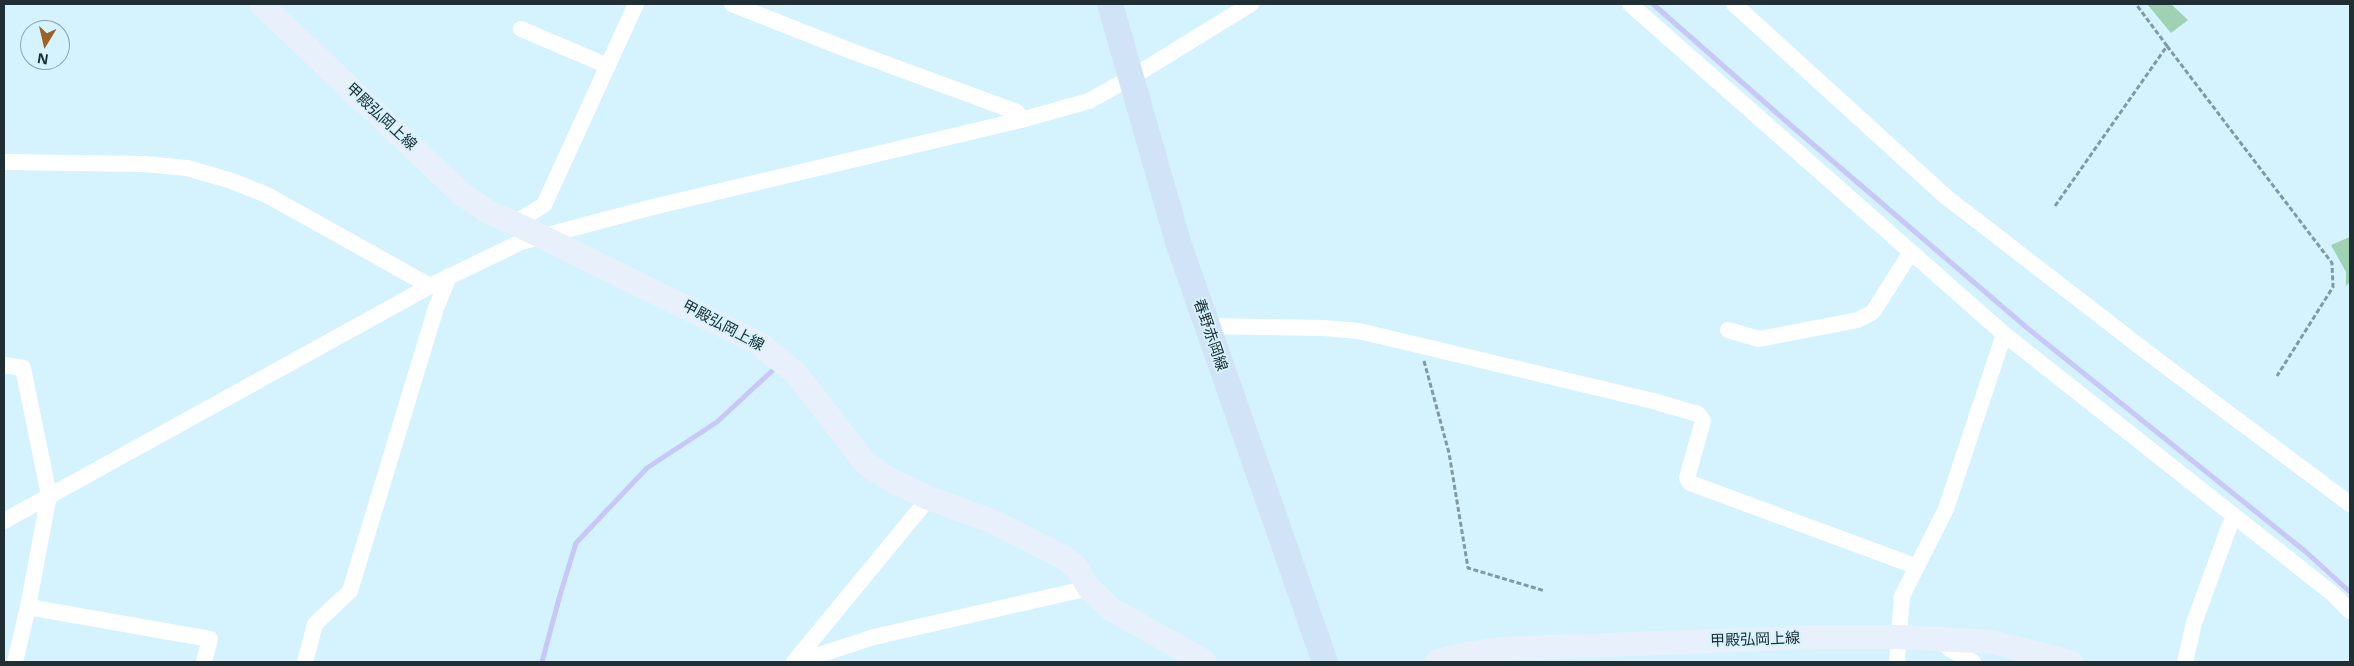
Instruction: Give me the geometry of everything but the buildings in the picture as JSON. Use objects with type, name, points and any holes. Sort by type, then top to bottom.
[{"type":"main road","name":"甲殿弘岡上線","points":[[261,4],[463,195],[490,213],[758,342],[796,373],[865,463],[890,480],[929,498],[994,522],[1063,556],[1076,567],[1089,588],[1111,609],[1205,662]]},
{"type":"main road","name":"春野赤岡線","points":[[1110,4],[1178,242],[1325,662]]},
{"type":"main road","name":"甲殿弘岡上線","points":[[1437,662],[1456,656],[1499,649],[1585,654],[1898,637],[1994,642],[2071,662]]},
{"type":"street","points":[[514,223],[544,205],[636,4]]},
{"type":"street","points":[[732,4],[851,51],[1017,112],[1020,120]]},
{"type":"street","points":[[4,521],[430,286],[521,242],[1020,120],[1089,101],[1132,78],[1251,4]]},
{"type":"street","points":[[1630,4],[2004,334],[2333,594],[2350,611]]},
{"type":"street","points":[[1734,4],[1945,196],[2156,359],[2350,504]]},
{"type":"street","points":[[521,29],[608,66]]},
{"type":"street","points":[[4,162],[144,164],[186,168],[232,181],[267,195],[430,286]]},
{"type":"street","points":[[1728,330],[1759,339],[1858,320],[1873,312],[1911,252]]},
{"type":"street","points":[[305,662],[315,624],[350,591],[436,308],[449,276]]},
{"type":"street","points":[[1206,326],[1315,327],[1359,331],[1653,401],[1698,414],[1702,421],[1686,478],[1690,483],[1915,566]]},
{"type":"street","points":[[1897,662],[1902,596],[1915,566],[1946,509],[2004,334]]},
{"type":"street","points":[[4,365],[23,368],[49,495],[28,607],[15,662]]},
{"type":"street","points":[[795,662],[929,498]]},
{"type":"street","points":[[2185,662],[2194,623],[2229,527],[2235,517]]},
{"type":"street","points":[[795,662],[874,636],[1089,588]]},
{"type":"street","points":[[28,607],[210,639],[204,662]]},
{"type":"street","points":[[1940,638],[1950,649],[1973,662]]},
{"type":"path","points":[[2136,4],[2332,263],[2333,287],[2277,376]]},
{"type":"path","points":[[2055,206],[2167,46]]},
{"type":"path","points":[[1420,346],[1449,453],[1468,568],[1545,591]]},
{"type":"green space","points":[[2147,4],[2171,4],[2188,20],[2171,33]]},
{"type":"green space","points":[[2350,237],[2350,282],[2346,286],[2346,272],[2331,245]]},
{"type":"waterway","points":[[1653,4],[2026,327],[2306,552],[2350,592]]},
{"type":"waterway","points":[[542,662],[576,543],[647,468],[717,422],[773,370]]}]
